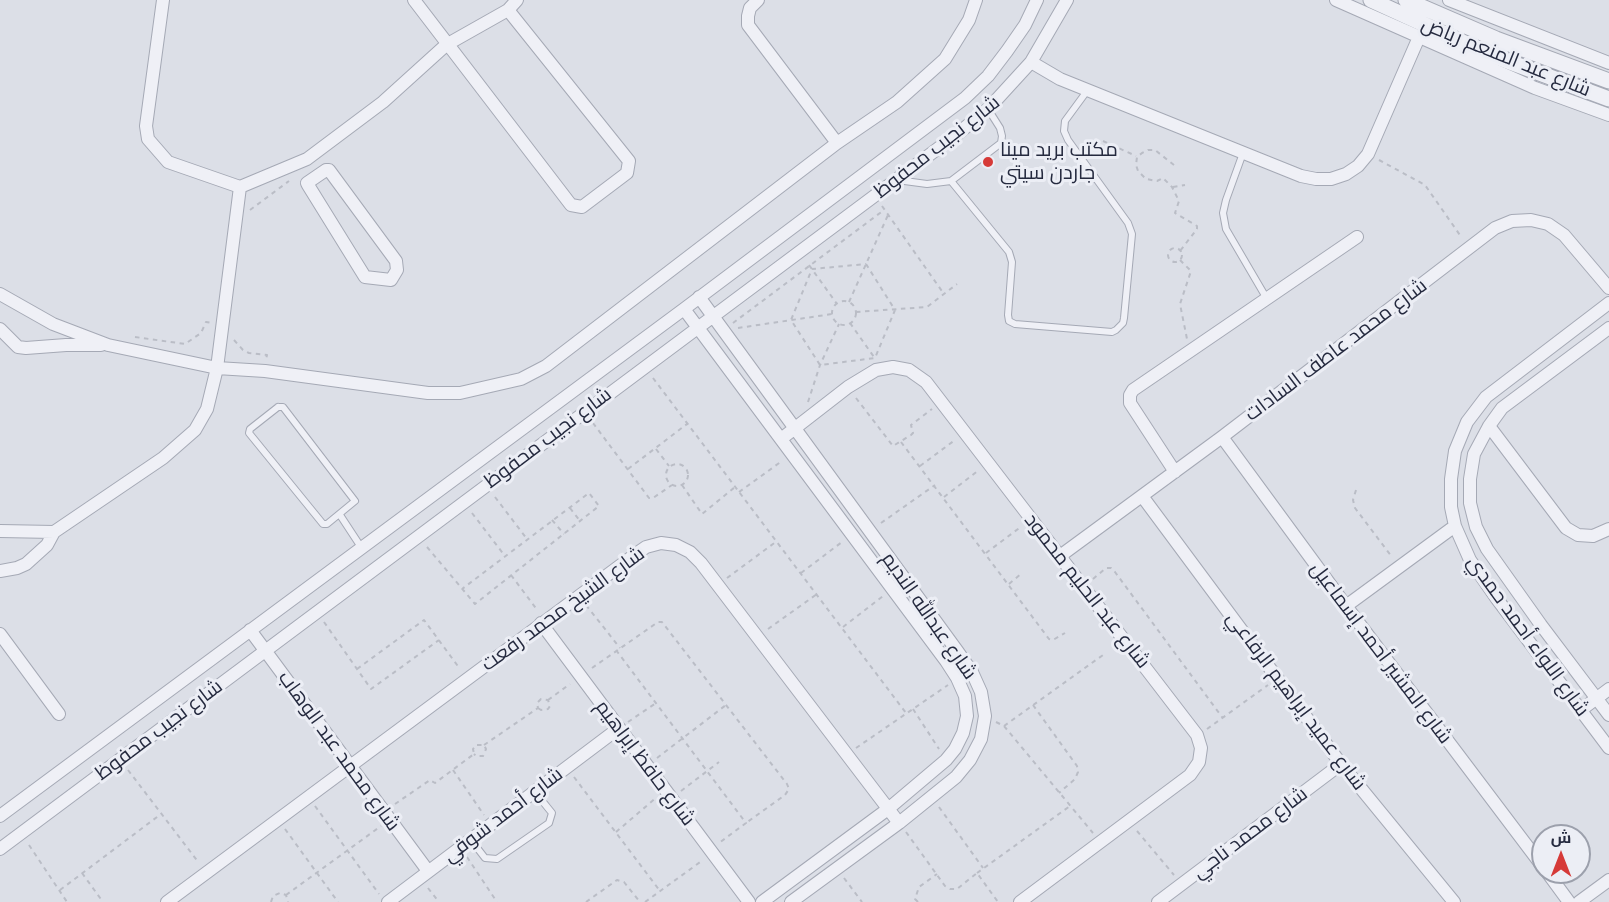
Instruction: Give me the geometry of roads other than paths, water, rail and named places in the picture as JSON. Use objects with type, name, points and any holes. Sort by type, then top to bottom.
[{"type":"street","points":[[163,0],[146,126],[148,139],[168,162],[240,187],[307,159],[383,102],[446,45],[512,5],[629,161],[627,173],[585,205],[576,207],[571,205],[446,45],[414,0]]},
{"type":"street","points":[[758,0],[750,8],[748,25],[837,143]]},
{"type":"street","points":[[0,294],[53,324],[108,345],[217,368],[265,371],[428,393],[460,393],[521,379],[546,366],[837,143],[897,102],[945,59],[969,20],[976,0]]},
{"type":"street","name":"شارع نجيب محفوظ","points":[[0,816],[965,98],[988,76],[1007,51],[1025,25],[1037,0]]},
{"type":"street","name":"شارع نجيب محفوظ","points":[[0,849],[875,196],[988,109],[1031,62],[1067,0]]},
{"type":"street","points":[[1336,0],[1535,88],[1609,116]]},
{"type":"street","name":"شارع عبد المنعم رياض","points":[[1371,0],[1491,54],[1609,99]]},
{"type":"street","name":"شارع عبد المنعم رياض","points":[[1406,0],[1496,39],[1609,81]]},
{"type":"street","points":[[1449,0],[1609,63]]},
{"type":"street","points":[[1031,62],[1060,79],[1088,91],[1316,180],[1331,179],[1346,174],[1358,166],[1368,154],[1419,37]]},
{"type":"street","points":[[307,159],[317,175]]},
{"type":"street","points":[[329,170],[396,261],[398,270],[391,280],[365,277],[307,183],[317,175],[329,170]]},
{"type":"street","points":[[0,571],[26,564],[47,545],[54,532],[163,458],[195,430],[207,409],[217,368],[240,187]]},
{"type":"street","name":"شارع محمد عاطف السادات","points":[[1060,556],[1222,437],[1495,228],[1512,221],[1531,220],[1548,224],[1564,235],[1609,288]]},
{"type":"street","points":[[1175,472],[1130,403],[1133,390],[1357,237]]},
{"type":"street","name":"شارع عبدالله النديم","points":[[699,297],[797,426],[972,672],[981,692],[985,716],[981,739],[970,760],[956,777],[791,902]]},
{"type":"street","name":"شارع اللواء أحمد حمدي","points":[[1609,303],[1486,397],[1467,422],[1455,451],[1451,479],[1451,507],[1455,526],[1470,560],[1609,747]]},
{"type":"street","name":"شارع عبدالله النديم","points":[[684,309],[957,678],[965,696],[967,716],[963,734],[946,760],[888,809],[762,902]]},
{"type":"street","name":"شارع اللواء أحمد حمدي","points":[[1609,328],[1502,408],[1474,454],[1470,479],[1470,503],[1476,527],[1487,549],[1609,715]]},
{"type":"street","points":[[0,329],[18,346],[26,348],[108,345]]},
{"type":"street","name":"شارع عبد الحليم محمود","points":[[797,426],[879,363],[909,370],[926,382],[1197,735],[1201,748],[1199,762],[1190,775],[1020,902]]},
{"type":"street","points":[[781,439],[797,426]]},
{"type":"street","points":[[1489,426],[1566,528],[1578,535],[1593,536],[1609,530]]},
{"type":"street","name":"شارع المشير أحمد إسماعيل","points":[[1222,437],[1531,851]]},
{"type":"street","name":"شارع عميد إبراهيم الرفاعي","points":[[1142,496],[1341,764],[1454,902]]},
{"type":"street","points":[[1346,606],[1455,526]]},
{"type":"street","points":[[0,531],[54,532]]},
{"type":"street","name":"شارع الشيخ محمد رفعت","points":[[167,902],[646,547],[661,543],[676,545],[690,552],[718,585],[898,823]]},
{"type":"street","name":"شارع حافظ إبراهيم","points":[[543,622],[749,902]]},
{"type":"street","name":"شارع محمد عبد الوهاب","points":[[250,630],[387,816],[424,875]]},
{"type":"street","points":[[0,634],[59,714]]},
{"type":"street","points":[[1581,710],[1609,689]]},
{"type":"street","name":"شارع أحمد شوقي","points":[[383,898],[424,875],[619,728]]},
{"type":"street","name":"شارع محمد ناجي","points":[[1158,902],[1341,764]]},
{"type":"street","points":[[1579,902],[1609,880]]},
{"type":"street","points":[[1556,884],[1569,902]]},
{"type":"lane","points":[[951,181],[1010,252],[1012,262],[1009,321],[1015,324],[1112,332],[1116,330],[1123,323],[1124,318],[1132,234],[1128,223],[1068,140],[1064,131],[1065,121],[1088,91]]},
{"type":"lane","points":[[896,180],[927,184],[951,181],[1001,143],[1000,128],[988,109]]},
{"type":"lane","points":[[1244,153],[1223,213],[1226,229],[1267,298]]},
{"type":"lane","points":[[278,407],[282,407],[355,501],[340,515],[327,524],[323,524],[249,433],[250,429],[278,407]]},
{"type":"lane","points":[[340,515],[361,547]]},
{"type":"lane","points":[[466,844],[485,858],[497,859],[549,823],[552,820],[552,813],[535,791]]},
{"type":"place","name":"مكتب بريد مينا جاردن سيتي","points":[[988,162]]}]
